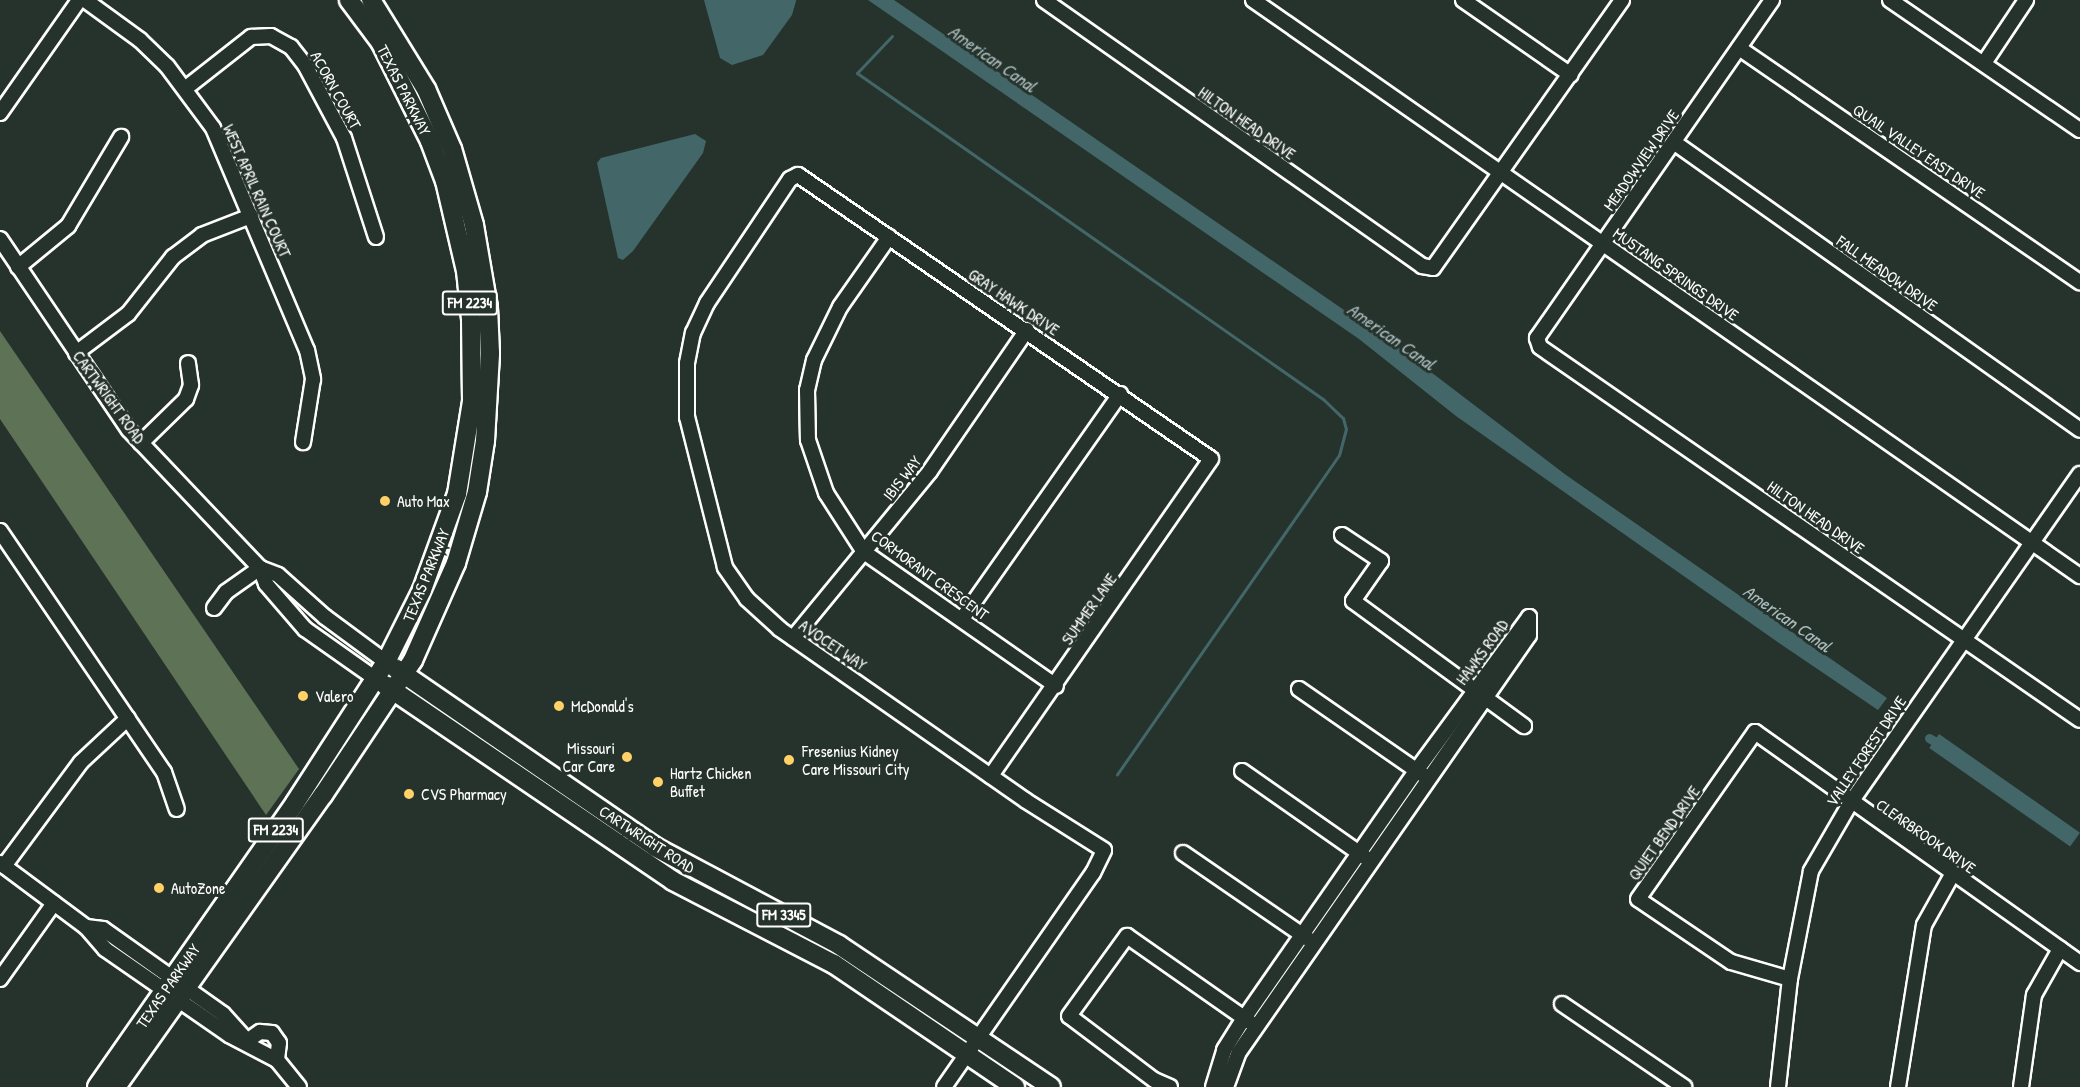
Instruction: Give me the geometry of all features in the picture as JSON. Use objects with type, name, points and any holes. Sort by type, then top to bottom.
[{"type":"main road","name":"TEXAS PARKWAY","points":[[116,1087],[175,989],[386,662],[422,590],[457,494],[472,401],[471,319],[466,271],[453,212],[430,141],[381,43],[349,0]]},
{"type":"main road","name":"TEXAS PARKWAY","points":[[97,1087],[175,989],[404,674],[443,596],[477,492],[489,393],[488,307],[474,225],[452,149],[409,58],[371,0]]},
{"type":"main road","name":"CARTWRIGHT ROAD","points":[[386,662],[655,847],[728,889],[799,922],[872,966],[1051,1087]]},
{"type":"main road","name":"CARTWRIGHT ROAD","points":[[376,679],[646,863],[703,897],[834,964],[1015,1087]]},
{"type":"main road","points":[[550,797],[560,781]]},
{"type":"main road","points":[[646,863],[655,847]]},
{"type":"main road","points":[[791,940],[799,922]]},
{"type":"street","points":[[0,113],[5,95],[79,0]]},
{"type":"street","name":"WEST APRIL RAIN COURT","points":[[85,0],[140,40],[186,88],[213,128],[307,350],[313,379],[303,442]]},
{"type":"street","name":"HILTON HEAD DRIVE","points":[[1044,0],[1422,266],[1433,268],[1502,173]]},
{"type":"street","name":"MUSTANG SPRINGS DRIVE","points":[[1253,0],[2080,576]]},
{"type":"street","points":[[1463,0],[1571,75]]},
{"type":"street","points":[[1502,173],[1622,0]]},
{"type":"street","name":"MEADOWVIEW DRIVE","points":[[1537,338],[1602,243],[1675,143],[1772,0]]},
{"type":"street","points":[[1890,0],[2080,130]]},
{"type":"street","points":[[1984,63],[2026,0]]},
{"type":"street","name":"ACORN COURT","points":[[186,88],[251,37],[271,36],[291,47],[305,65],[344,138],[376,237]]},
{"type":"street","name":"QUAIL VALLEY EAST DRIVE","points":[[1739,48],[2080,282]]},
{"type":"street","points":[[18,267],[68,226],[121,137]]},
{"type":"street","name":"FALL MEADOW DRIVE","points":[[1675,143],[2080,430]]},
{"type":"street","name":"GRAY HAWK DRIVE","points":[[798,175],[1120,393],[1211,459]]},
{"type":"street","name":"AVOCET WAY","points":[[798,175],[790,179],[707,303],[693,333],[685,396],[715,540],[725,567],[747,599],[793,638],[992,776],[1104,850],[1093,873],[975,1037]]},
{"type":"street","points":[[76,353],[128,314],[181,251],[202,235],[251,216]]},
{"type":"street","name":"CORMORANT CRESCENT","points":[[889,237],[824,335],[807,390],[808,440],[814,462],[837,516],[864,552],[1056,686]]},
{"type":"street","name":"CARTWRIGHT ROAD","points":[[0,239],[76,353],[141,443],[260,568],[266,584],[305,629],[376,679]]},
{"type":"street","name":"IBIS WAY","points":[[793,638],[930,471],[1027,330]]},
{"type":"street","name":"HILTON HEAD DRIVE","points":[[1537,338],[1540,347],[2080,720]]},
{"type":"street","points":[[141,443],[186,399],[191,385],[188,363]]},
{"type":"street","points":[[962,619],[1120,393]]},
{"type":"street","name":"SUMMER LANE","points":[[992,776],[1211,459]]},
{"type":"street","name":"VALLEY FOREST DRIVE","points":[[1778,1087],[1790,979],[1811,870],[1851,802],[1963,638],[2080,474]]},
{"type":"street","points":[[0,531],[164,772],[177,809]]},
{"type":"street","points":[[1342,535],[1381,561],[1353,601],[1524,726]]},
{"type":"street","points":[[214,608],[226,592],[260,568]]},
{"type":"street","name":"CARTWRIGHT ROAD","points":[[260,568],[278,575],[325,617],[386,662]]},
{"type":"street","name":"HAWKS ROAD","points":[[1214,1087],[1224,1050],[1245,1017],[1416,771],[1529,617],[1529,635],[1486,700],[1239,1052],[1226,1087]]},
{"type":"street","points":[[1299,689],[1430,780]]},
{"type":"street","points":[[128,718],[81,762],[2,864],[86,927],[95,942],[223,1014],[247,1041],[277,1060],[299,1087]]},
{"type":"street","name":"CLEARBROOK DRIVE","points":[[1755,732],[1952,875],[2080,963]]},
{"type":"street","name":"QUIET BEND DRIVE","points":[[1755,732],[1638,899],[1731,962],[1790,979]]},
{"type":"street","points":[[1242,771],[1372,862]]},
{"type":"street","points":[[1183,853],[1315,944]]},
{"type":"street","points":[[1898,1087],[1924,925],[1952,875]]},
{"type":"street","points":[[0,979],[54,903]]},
{"type":"street","points":[[1170,1087],[1154,1080],[1069,1016],[1127,936],[1257,1026]]},
{"type":"street","points":[[2021,1087],[2034,995],[2060,949]]},
{"type":"street","points":[[1562,1005],[1684,1087]]},
{"type":"street","points":[[247,1041],[260,1032],[272,1033],[279,1043],[277,1060]]},
{"type":"street","points":[[944,1087],[975,1037]]},
{"type":"green space","points":[[0,331],[299,769],[266,815],[0,419]]},
{"type":"water","points":[[704,0],[796,1],[792,15],[763,55],[732,65],[720,58]]},
{"type":"water","name":"American Canal","points":[[868,0],[894,0],[1402,350],[1566,475],[1887,698],[1878,710],[1779,643],[1456,416],[1359,339]]},
{"type":"water","points":[[695,134],[706,141],[703,153],[633,251],[623,260],[618,258],[597,163],[601,158]]},
{"type":"water","points":[[1939,734],[2080,833],[2070,847],[1929,748]]},
{"type":"waterway","points":[[892,36],[857,73],[1323,399],[1343,418],[1346,429],[1339,455],[1117,774]]},
{"type":"waterway","name":"American Canal","points":[[1929,738],[1946,748]]},
{"type":"place","name":"Auto Max","points":[[385,501]]},
{"type":"place","name":"Valero","points":[[303,696]]},
{"type":"place","name":"McDonald's","points":[[559,706]]},
{"type":"place","name":"Missouri Car Care","points":[[627,757]]},
{"type":"place","name":"Fresenius Kidney Care Missouri City","points":[[789,760]]},
{"type":"place","name":"Hartz Chicken Buffet","points":[[658,782]]},
{"type":"place","name":"CVS Pharmacy","points":[[409,794]]},
{"type":"place","name":"AutoZone","points":[[159,888]]}]
